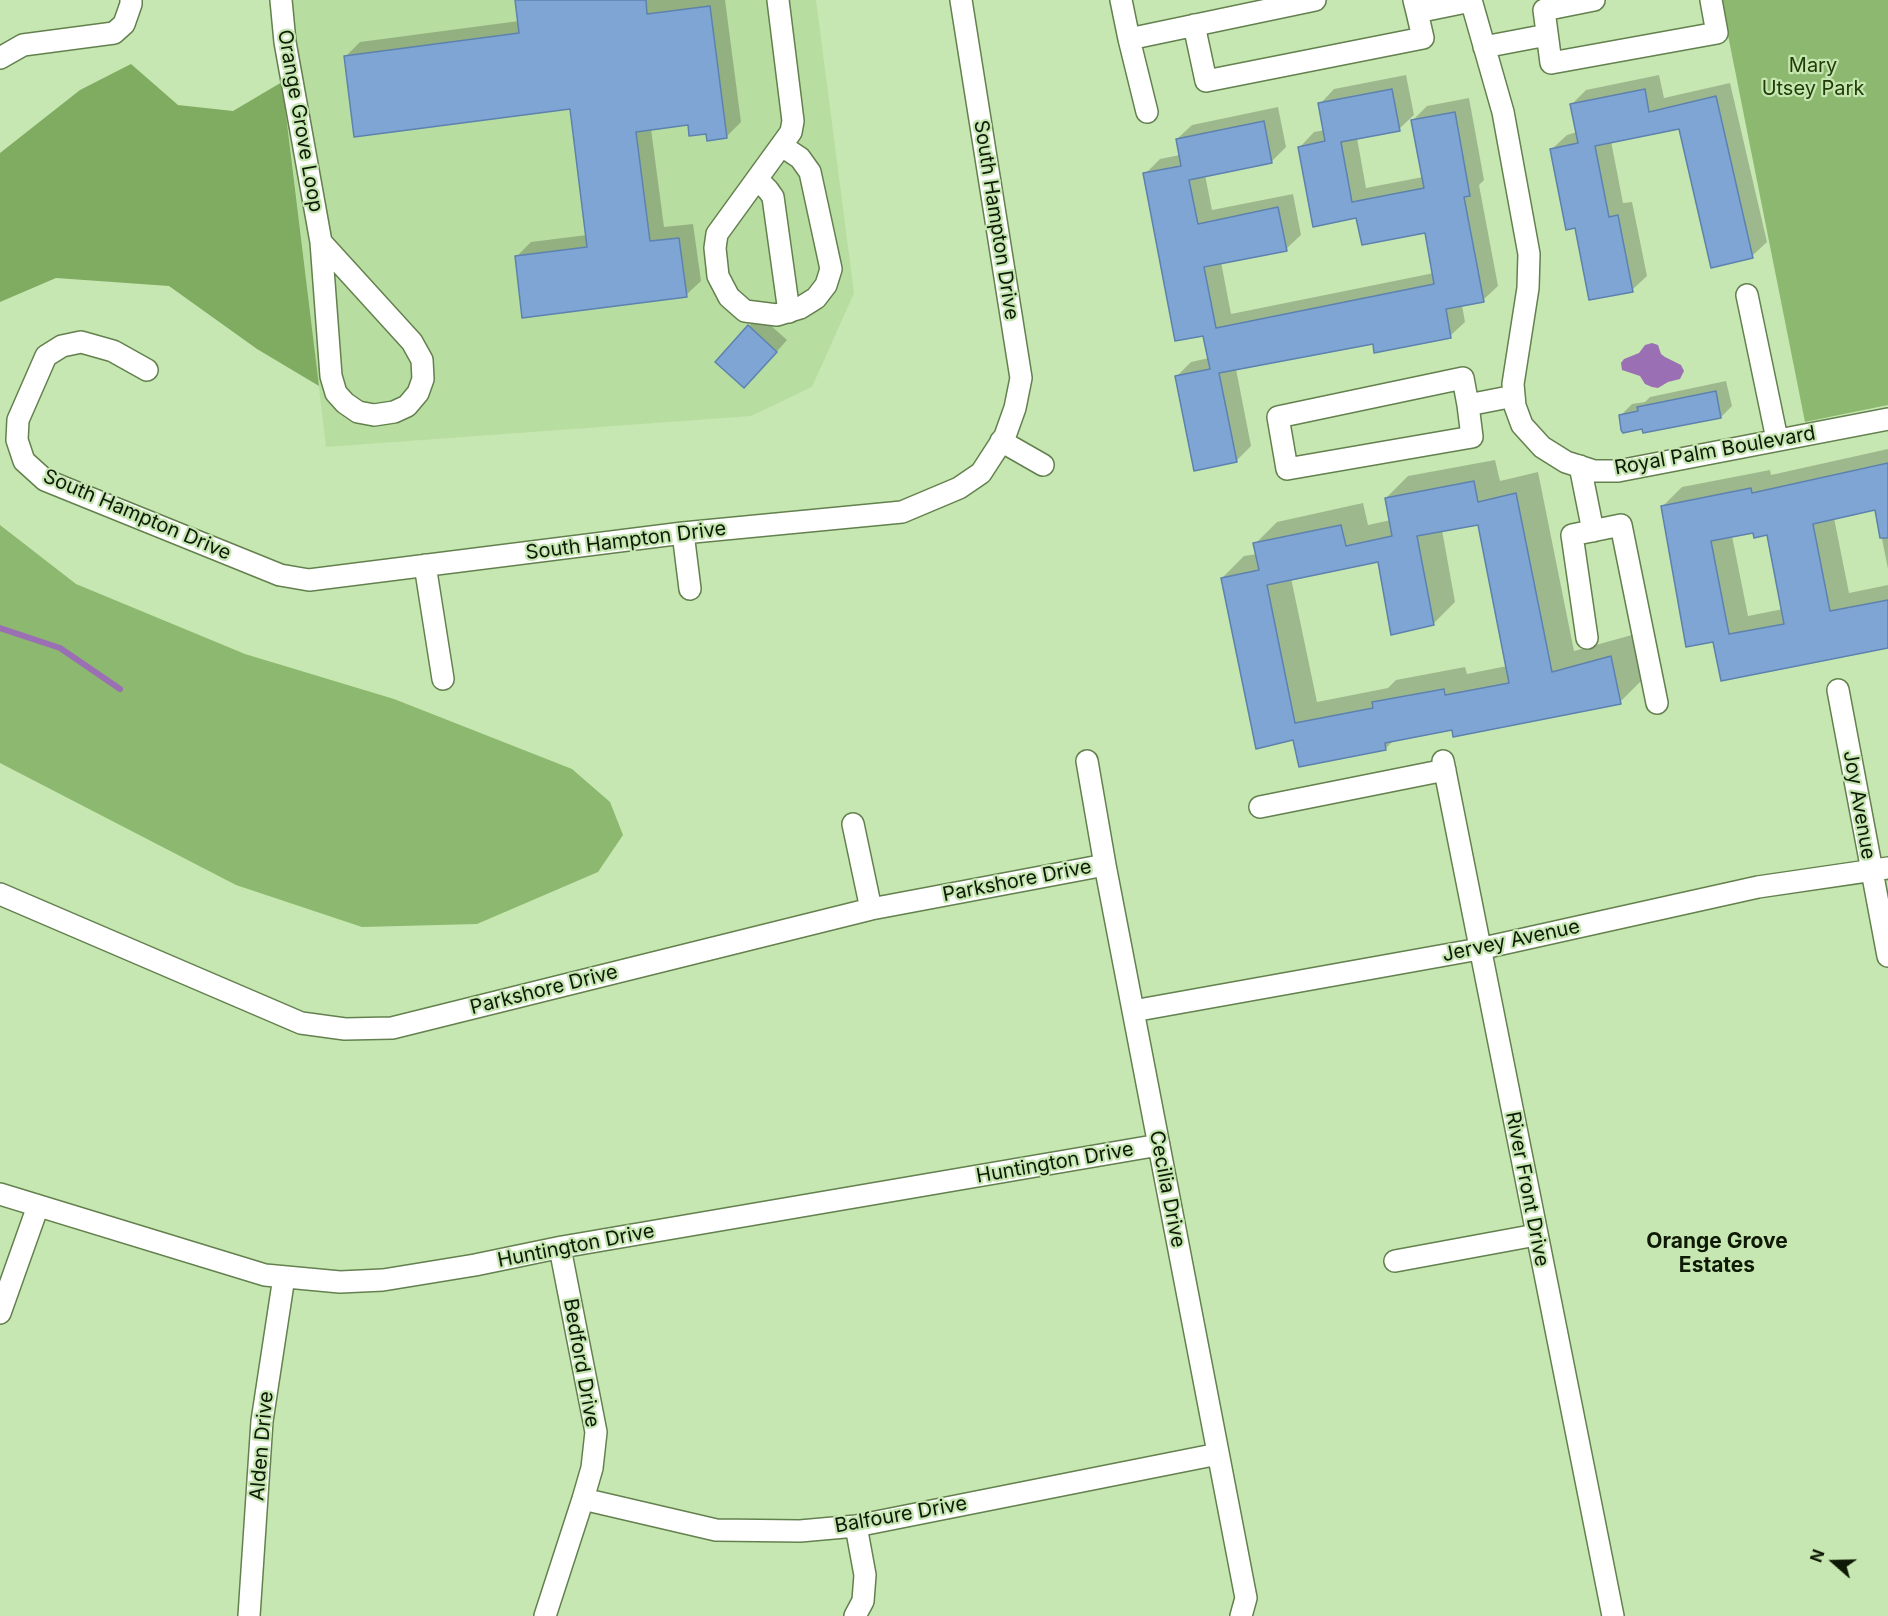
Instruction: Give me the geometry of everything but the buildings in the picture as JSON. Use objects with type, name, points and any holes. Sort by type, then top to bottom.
[{"type":"street","points":[[0,58],[23,45],[114,33],[124,24],[131,0]]},
{"type":"street","name":"Orange Grove Loop","points":[[281,0],[285,42],[321,242],[331,376],[336,393],[345,404],[358,412],[374,415],[394,412],[407,406],[418,393],[423,379],[422,360],[412,342],[321,242]]},
{"type":"street","points":[[778,0],[793,121],[791,132],[717,234],[715,249],[718,276],[729,297],[746,311],[777,315],[800,308],[816,298],[826,285],[831,269],[810,172],[800,158],[782,146]]},
{"type":"street","name":"South Hampton Drive","points":[[147,370],[113,351],[81,342],[62,346],[46,356],[18,420],[17,440],[24,461],[45,480],[280,574],[309,580],[683,533],[902,512],[960,488],[981,473],[1001,441],[1015,408],[1021,378],[960,0]]},
{"type":"street","points":[[1121,0],[1147,112]]},
{"type":"street","points":[[1129,39],[1315,0]]},
{"type":"street","points":[[1594,0],[1544,10],[1551,63],[1717,33],[1711,0]]},
{"type":"street","points":[[1194,25],[1206,81],[1423,38],[1415,6],[1471,1]]},
{"type":"street","name":"Royal Palm Boulevard","points":[[1471,1],[1503,112],[1529,254],[1528,288],[1513,384],[1515,406],[1522,425],[1542,447],[1566,462],[1594,471],[1618,471],[1888,419]]},
{"type":"street","points":[[1484,47],[1547,35]]},
{"type":"street","points":[[757,179],[772,197],[789,312]]},
{"type":"street","points":[[1747,295],[1777,439]]},
{"type":"street","points":[[1463,378],[1468,405],[1472,436],[1287,469],[1278,417],[1463,378]]},
{"type":"street","points":[[1468,405],[1514,396]]},
{"type":"street","points":[[1001,441],[1043,465]]},
{"type":"street","points":[[1580,466],[1593,531]]},
{"type":"street","points":[[1587,638],[1572,536],[1621,525],[1657,703]]},
{"type":"street","points":[[683,533],[690,589]]},
{"type":"street","points":[[425,565],[443,679]]},
{"type":"street","name":"Joy Avenue","points":[[1838,690],[1880,869],[1888,956]]},
{"type":"street","name":"Cecilia Drive","points":[[1087,761],[1246,1598],[1241,1616]]},
{"type":"street","name":"River Front Drive","points":[[1260,807],[1444,765],[1613,1616]]},
{"type":"street","points":[[853,824],[871,909]]},
{"type":"street","name":"Parkshore Drive","points":[[0,894],[301,1023],[345,1029],[392,1028],[871,909],[1105,865]]},
{"type":"street","name":"Jervey Avenue","points":[[1133,1011],[1479,949],[1758,887],[1880,869]]},
{"type":"street","name":"Huntington Drive","points":[[0,1194],[266,1275],[340,1282],[383,1280],[475,1266],[560,1248],[1159,1145]]},
{"type":"street","points":[[0,1313],[38,1206]]},
{"type":"street","points":[[1395,1262],[1536,1234]]},
{"type":"street","name":"Bedford Drive","points":[[545,1616],[584,1499],[592,1468],[596,1432],[560,1248]]},
{"type":"street","name":"Alden Drive","points":[[249,1616],[262,1421],[284,1277]]},
{"type":"street","name":"Balfoure Drive","points":[[584,1499],[716,1530],[800,1531],[856,1526],[1218,1454]]},
{"type":"street","points":[[855,1616],[863,1601],[865,1575],[856,1526]]},
{"type":"shaded area","points":[[273,0],[816,0],[854,293],[812,387],[751,416],[326,447]]},
{"type":"shaded area","points":[[131,64],[178,105],[233,111],[282,82],[319,386],[257,349],[169,286],[56,278],[0,302],[0,153],[80,90]]},
{"type":"shaded area","points":[[1652,343],[1658,345],[1661,354],[1681,365],[1684,371],[1680,379],[1658,388],[1645,384],[1640,376],[1622,370],[1621,363],[1624,359],[1639,353],[1645,345]]},
{"type":"green space","name":"Mary Utsey Park","points":[[1721,0],[1888,0],[1888,405],[1805,422]]},
{"type":"green space","points":[[0,525],[76,584],[245,654],[394,699],[572,769],[610,802],[623,835],[598,872],[477,924],[362,927],[236,885],[0,763]]},
{"type":"waterway","points":[[0,628],[60,648],[120,689]]},
{"type":"district","name":"Orange Grove Estates","points":[[1717,1254]]}]
